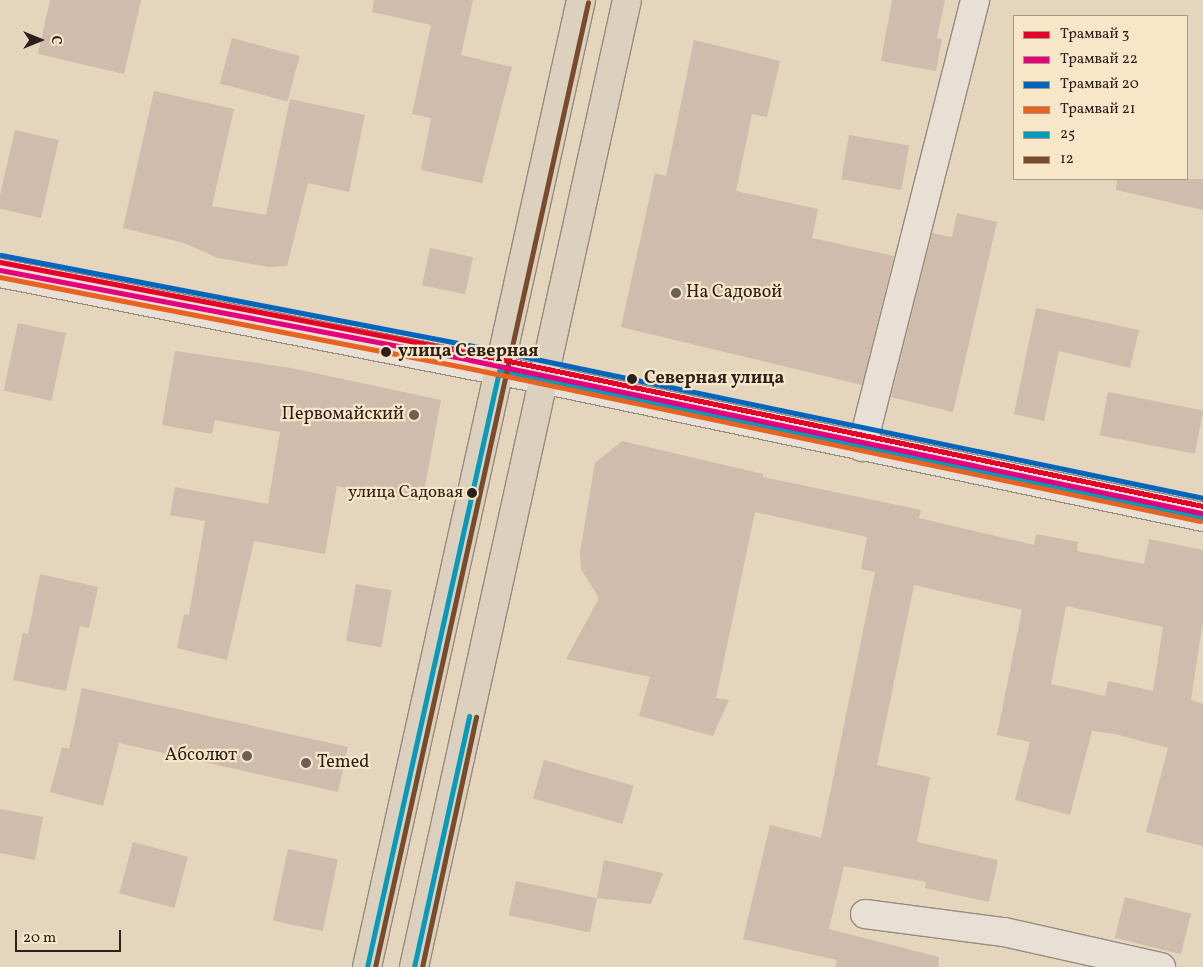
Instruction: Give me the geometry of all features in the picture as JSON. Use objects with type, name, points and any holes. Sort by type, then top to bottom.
[{"type":"main road","points":[[367,967],[581,0]]},
{"type":"main road","points":[[414,967],[627,0]]},
{"type":"street","points":[[862,447],[975,0]]},
{"type":"street","points":[[0,273],[542,379],[1203,517]]},
{"type":"street","points":[[865,914],[1004,932],[1161,967]]},
{"type":"building","points":[[50,0],[141,0],[124,74],[38,54]]},
{"type":"building","points":[[374,0],[473,0],[461,55],[512,67],[482,183],[421,170],[431,118],[412,114],[431,25],[372,12]]},
{"type":"building","points":[[892,0],[945,0],[937,38],[942,39],[936,71],[881,61]]},
{"type":"building","points":[[232,38],[300,56],[287,102],[220,83]]},
{"type":"building","points":[[694,40],[780,61],[767,117],[752,114],[736,191],[818,209],[812,238],[894,256],[862,385],[621,327],[655,173],[666,176]]},
{"type":"building","points":[[154,91],[234,109],[212,206],[266,215],[290,99],[365,115],[349,192],[308,183],[287,266],[269,267],[218,258],[184,243],[123,228]]},
{"type":"building","points":[[15,130],[59,140],[41,218],[0,209],[0,195]]},
{"type":"building","points":[[849,135],[909,146],[901,190],[841,179]]},
{"type":"building","points":[[1203,179],[1203,210],[1116,190],[1117,180]]},
{"type":"building","points":[[957,213],[997,222],[953,412],[891,397],[932,233],[952,237]]},
{"type":"building","points":[[430,248],[473,257],[465,294],[422,285]]},
{"type":"building","points":[[1036,308],[1139,330],[1130,368],[1059,351],[1044,421],[1014,414]]},
{"type":"building","points":[[18,323],[66,333],[52,401],[4,390]]},
{"type":"building","points":[[175,351],[291,368],[441,400],[422,502],[337,486],[325,554],[254,541],[227,660],[177,648],[184,614],[189,615],[205,521],[170,515],[175,487],[268,504],[280,432],[215,420],[212,434],[162,425]]},
{"type":"building","points":[[1108,392],[1203,410],[1195,454],[1100,435]]},
{"type":"building","points":[[622,441],[763,474],[763,477],[921,510],[919,518],[1034,545],[1036,534],[1078,542],[1077,551],[1144,564],[1149,539],[1203,550],[1203,621],[1191,700],[1203,704],[1203,846],[1146,832],[1168,748],[1115,734],[1092,731],[1070,815],[1015,800],[1030,742],[997,735],[1022,610],[914,585],[877,765],[930,777],[917,842],[998,860],[989,902],[925,888],[926,882],[844,866],[829,929],[939,957],[938,967],[835,967],[837,960],[743,939],[770,825],[821,838],[875,572],[861,569],[867,537],[755,512],[716,698],[729,700],[713,736],[639,716],[650,677],[566,659],[599,598],[581,569],[580,552],[595,463]],"holes":[[[1066,606],[1163,627],[1153,691],[1108,681],[1105,696],[1051,684]]]},
{"type":"building","points":[[40,574],[98,587],[89,628],[80,626],[66,691],[13,680],[23,633],[28,634]]},
{"type":"building","points":[[356,584],[391,590],[381,647],[346,641]]},
{"type":"building","points":[[82,688],[348,747],[338,792],[119,743],[103,806],[50,792],[62,747],[69,749]]},
{"type":"building","points":[[544,760],[633,786],[622,824],[533,798]]},
{"type":"building","points":[[0,809],[43,817],[35,860],[0,853]]},
{"type":"building","points":[[133,842],[188,857],[174,908],[119,893]]},
{"type":"building","points":[[288,849],[338,860],[323,931],[273,920]]},
{"type":"building","points":[[604,860],[663,873],[651,904],[597,898]]},
{"type":"building","points":[[516,881],[597,898],[590,932],[509,915]]},
{"type":"building","points":[[1125,897],[1191,913],[1181,954],[1115,938]]},
{"type":"tram line","name":"20","points":[[1,255],[473,346],[1203,498]]},
{"type":"tram line","name":"3","points":[[0,262],[471,353],[1203,506]]},
{"type":"tram line","name":"22","points":[[0,270],[470,360],[1201,513]]},
{"type":"tram line","name":"21","points":[[0,277],[468,368],[1200,521]]},
{"type":"transit line","name":"12","points":[[375,967],[588,2]]},
{"type":"transit line","name":"25","points":[[367,967],[499,371],[1203,517]]},
{"type":"transit line","name":"25","points":[[414,967],[469,716]]},
{"type":"transit line","name":"12","points":[[422,967],[476,717]]},
{"type":"place","name":"На Садовой","points":[[676,293]]},
{"type":"place","name":"улица Северная","points":[[386,352]]},
{"type":"place","name":"Северная улица","points":[[632,379]]},
{"type":"place","name":"Первомайский","points":[[414,415]]},
{"type":"place","name":"улица Садовая","points":[[472,493]]},
{"type":"place","name":"Абсолют","points":[[247,756]]},
{"type":"place","name":"Temed","points":[[306,763]]}]
